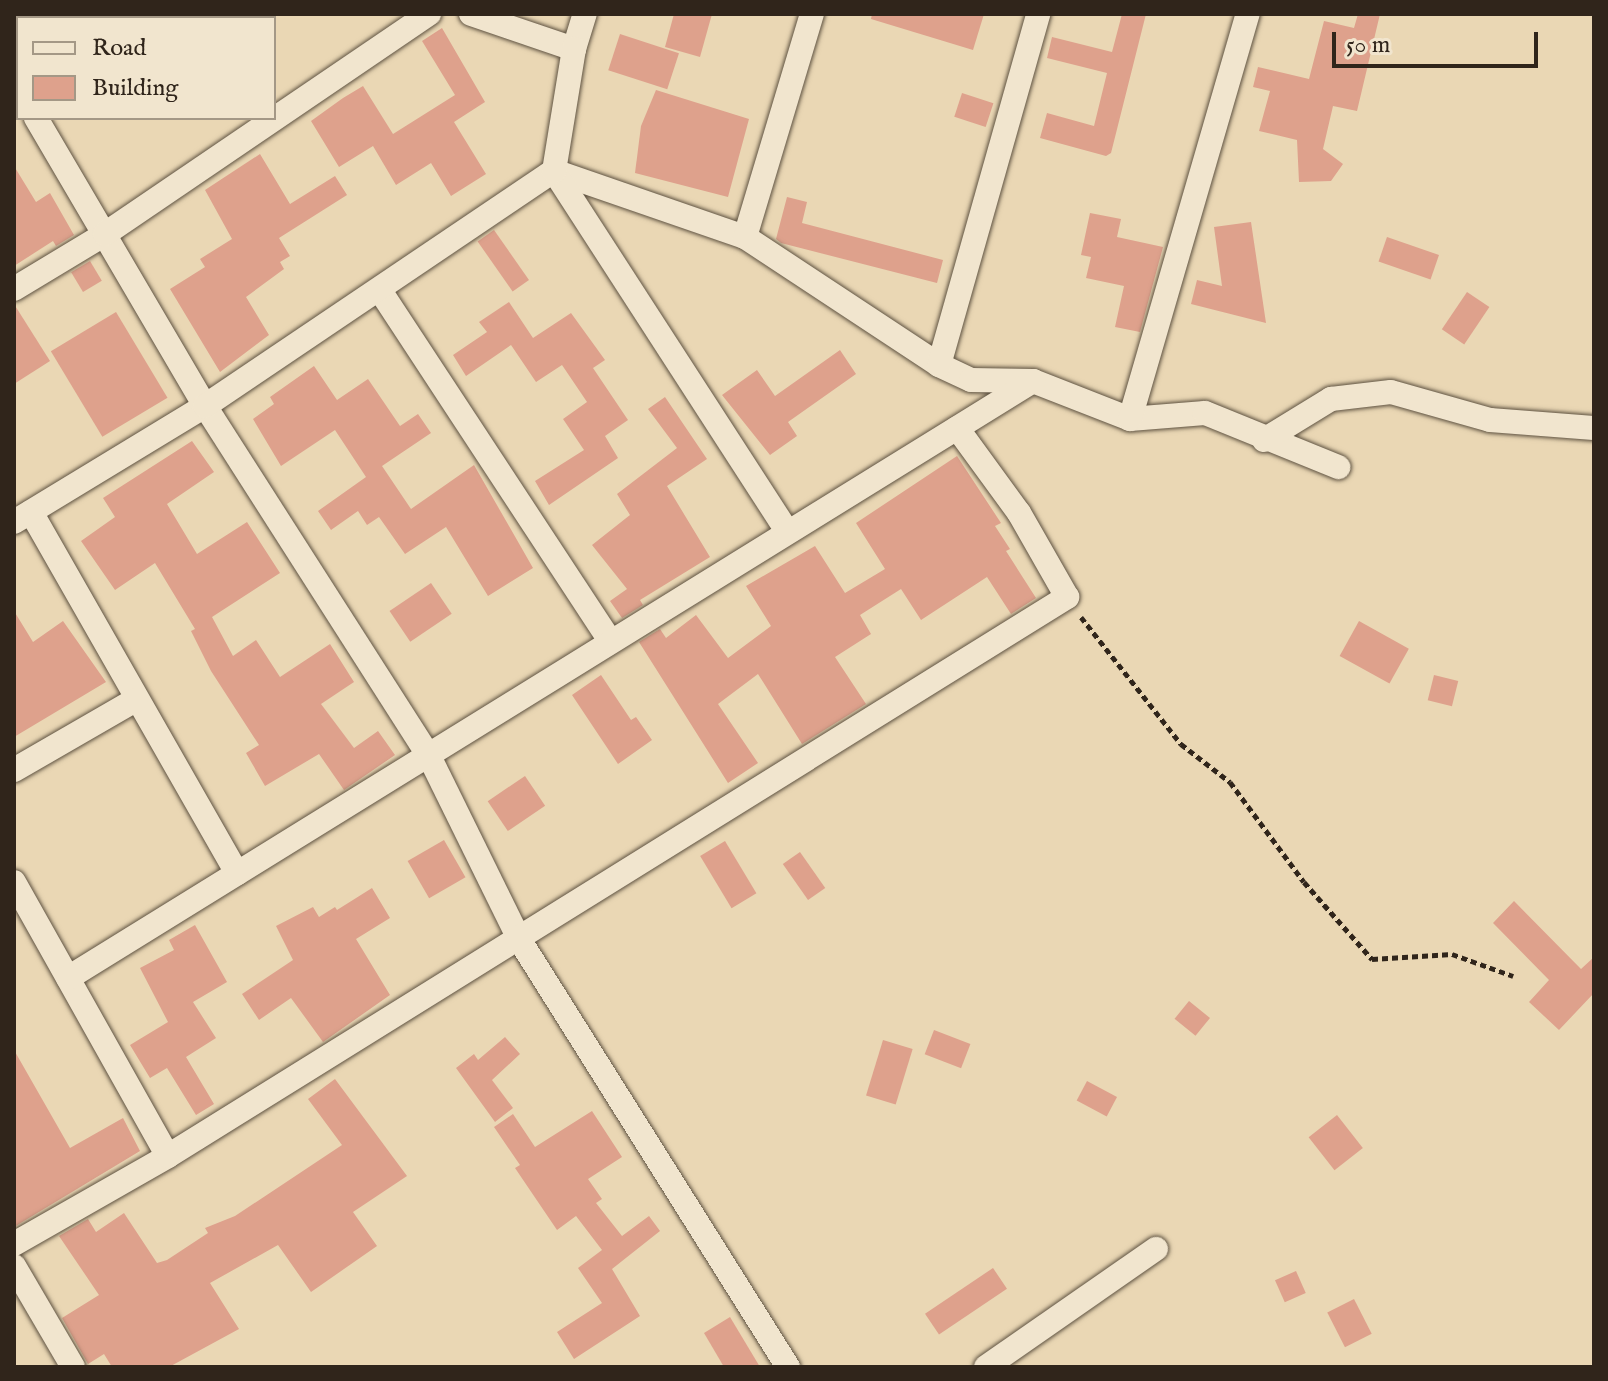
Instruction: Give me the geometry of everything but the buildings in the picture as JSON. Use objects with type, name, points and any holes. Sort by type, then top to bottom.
[{"type":"street","points":[[276,118],[429,14]]},
{"type":"street","points":[[471,14],[574,49]]},
{"type":"street","points":[[585,14],[574,49],[554,171],[786,529]]},
{"type":"street","points":[[745,237],[812,14]]},
{"type":"street","points":[[939,365],[1038,14]]},
{"type":"street","points":[[1130,419],[1248,14]]},
{"type":"street","points":[[37,120],[205,406],[430,758],[519,939],[788,1367]]},
{"type":"street","points":[[14,289],[105,234],[273,120]]},
{"type":"street","points":[[554,171],[745,237],[939,365],[971,380],[1033,381],[1130,419],[1205,413],[1264,440],[1338,467]]},
{"type":"street","points":[[237,873],[22,517],[205,406],[381,292],[554,171]]},
{"type":"street","points":[[381,292],[610,640]]},
{"type":"street","points":[[68,978],[430,758],[786,529],[1033,381]]},
{"type":"street","points":[[1264,440],[1331,399],[1391,392],[1490,420],[1594,428]]},
{"type":"street","points":[[14,1244],[168,1156],[1067,597],[1019,513],[957,428]]},
{"type":"street","points":[[14,770],[135,700]]},
{"type":"street","points":[[14,882],[168,1156]]},
{"type":"street","points":[[986,1367],[1156,1249]]},
{"type":"street","points":[[14,1266],[73,1367]]},
{"type":"path","points":[[1067,597],[1104,651],[1181,744],[1230,782],[1304,882],[1372,959],[1452,954],[1513,976]]}]
